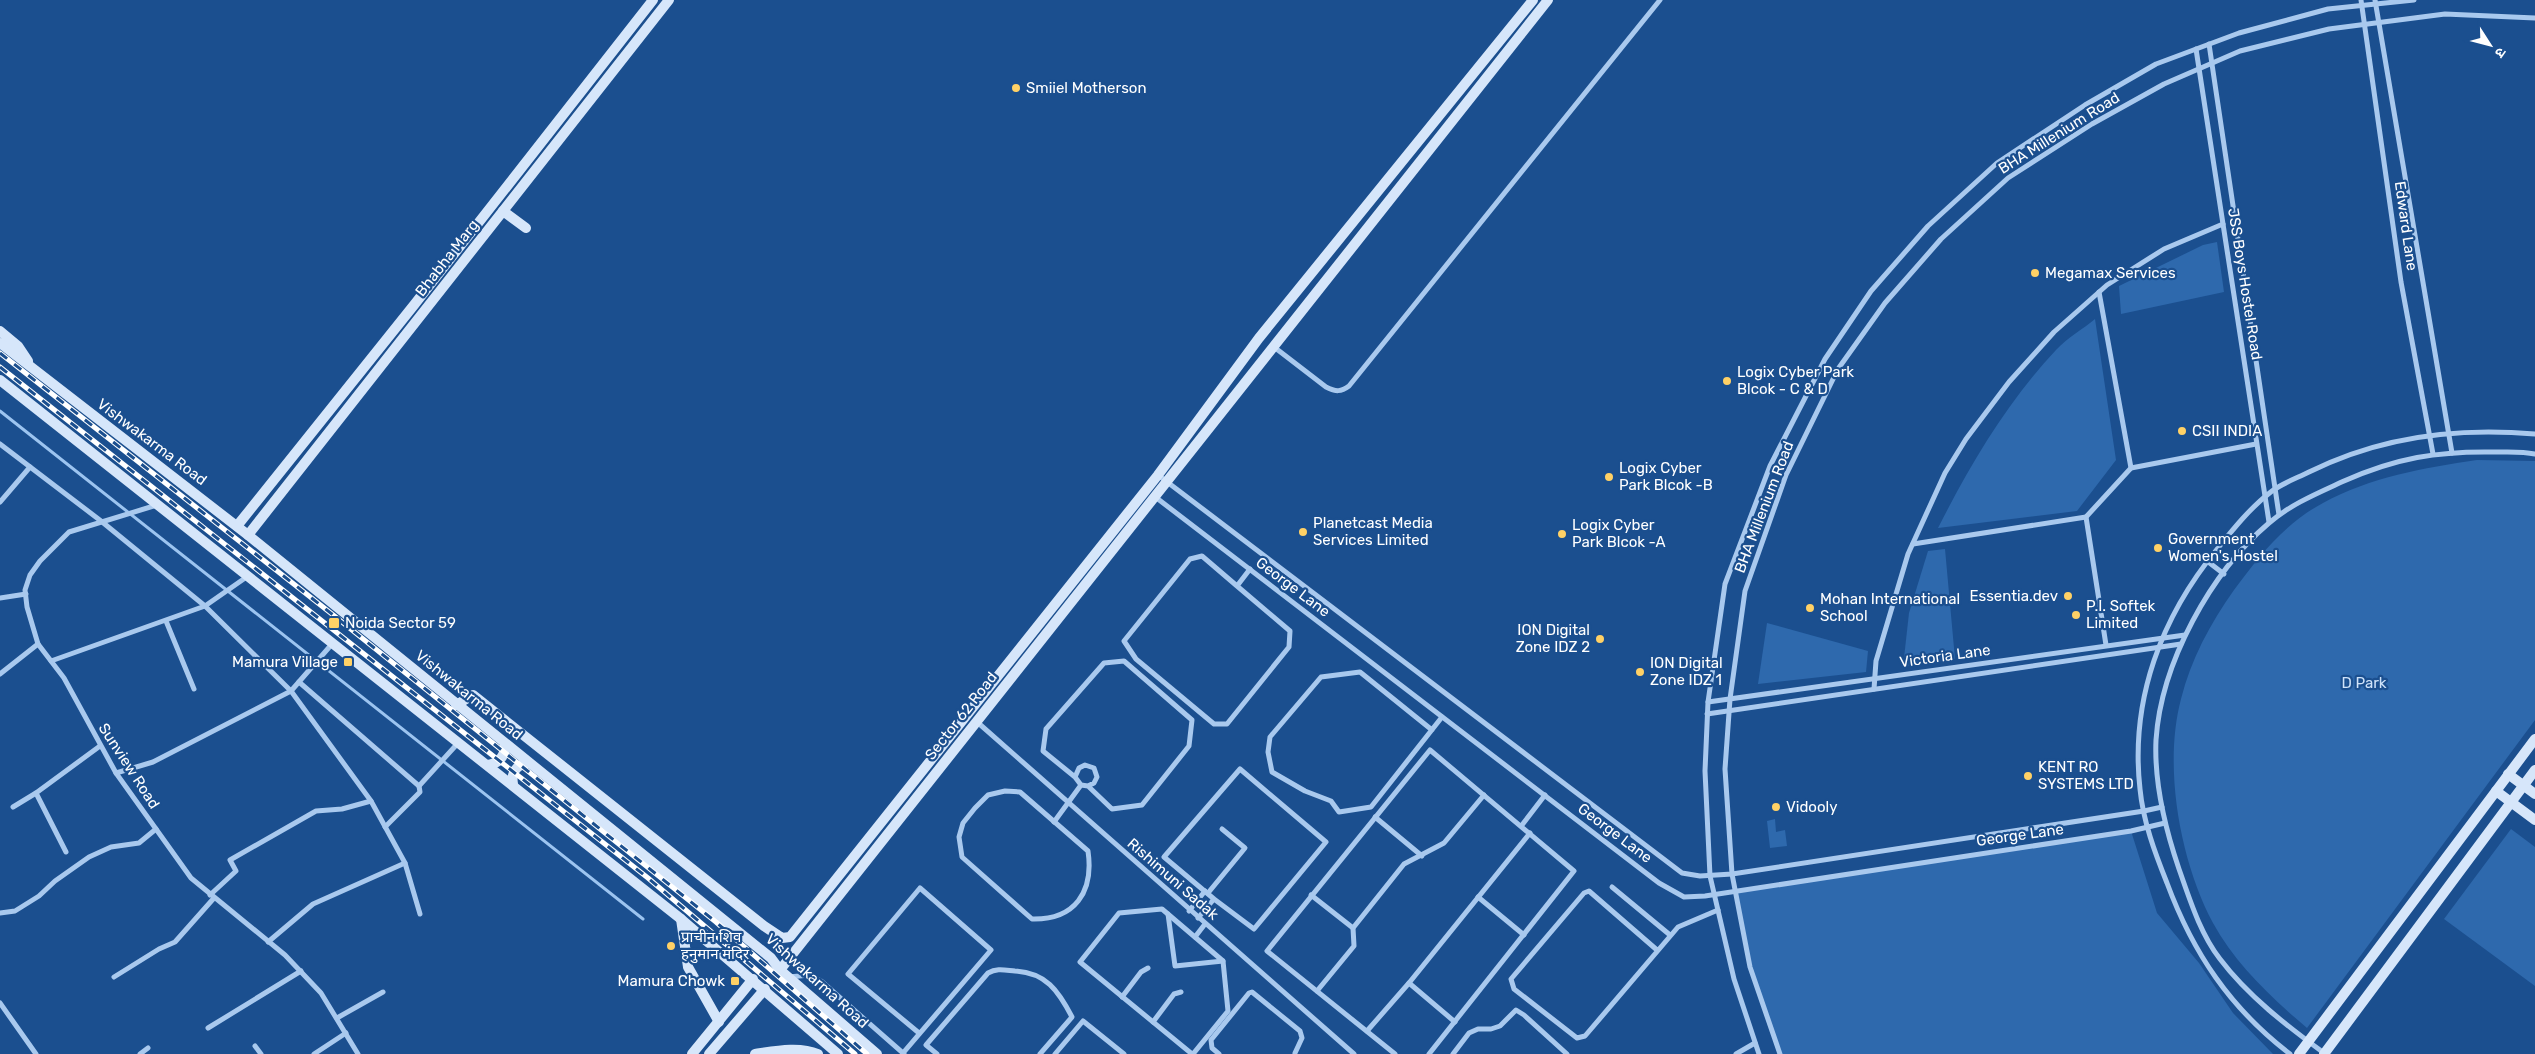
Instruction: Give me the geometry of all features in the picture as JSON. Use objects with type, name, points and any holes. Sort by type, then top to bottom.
[{"type":"street","name":"Bhabha Marg","points":[[237,526],[653,0]]},
{"type":"street","name":"Bhabha Marg","points":[[248,535],[669,0]]},
{"type":"street","name":"Sector 62 Road","points":[[692,872],[782,938],[790,937],[1158,475],[1259,338],[1533,0]]},
{"type":"street","name":"Sector 62 Road","points":[[780,970],[1548,0]]},
{"type":"street","points":[[1274,347],[1326,388],[1334,392],[1343,391],[1350,386],[1660,0]]},
{"type":"street","name":"BHA Millenium Road","points":[[1759,1054],[1734,979],[1710,876],[1705,772],[1708,702],[1725,584],[1770,466],[1825,359],[1871,291],[1928,226],[1997,163],[2085,105],[2156,64],[2239,33],[2361,2],[2414,0]]},
{"type":"street","name":"Edward Lane","points":[[2361,2],[2401,282],[2434,454]]},
{"type":"street","name":"Edward Lane","points":[[2375,2],[2452,452]]},
{"type":"street","name":"BHA Millenium Road","points":[[1780,1054],[1750,967],[1732,874],[1725,769],[1730,698],[1745,591],[1786,475],[1838,368],[1885,303],[1941,238],[2008,178],[2092,124],[2164,84],[2240,51],[2329,29],[2445,14],[2535,18]]},
{"type":"street","name":"JSS Boys Hostel Road","points":[[2209,44],[2279,515]]},
{"type":"street","name":"JSS Boys Hostel Road","points":[[2196,49],[2269,522]]},
{"type":"street","points":[[503,212],[526,228]]},
{"type":"street","points":[[1874,689],[1876,661],[1887,617],[1912,544],[1945,473],[1966,439],[2009,382],[2054,332],[2099,292],[2164,249],[2223,224]]},
{"type":"street","points":[[2228,262],[2241,260]]},
{"type":"street","points":[[2099,292],[2130,468]]},
{"type":"street","points":[[0,331],[18,346],[33,369]]},
{"type":"street","name":"Vishwakarma Road","points":[[0,343],[237,526],[505,745],[771,958],[780,970],[878,1054]]},
{"type":"street","points":[[0,380],[332,644],[513,784],[681,919],[765,989],[838,1054]]},
{"type":"street","points":[[0,389],[16,393]]},
{"type":"street","points":[[2290,1054],[2264,1034],[2240,1008],[2199,955],[2172,897],[2151,842],[2140,791],[2138,761],[2139,724],[2158,648],[2183,596],[2207,561],[2241,519],[2276,488],[2324,464],[2366,447],[2431,434],[2473,430],[2535,434]]},
{"type":"street","points":[[0,444],[101,521],[205,606],[291,691],[371,801],[405,863],[420,914]]},
{"type":"street","points":[[1912,544],[2086,517],[2130,468],[2256,444]]},
{"type":"street","points":[[2535,454],[2452,452],[2400,459],[2308,497],[2269,522],[2247,544],[2224,574],[2185,635],[2164,696],[2156,740],[2165,823],[2200,926],[2219,958],[2253,995],[2324,1054],[2535,770]]},
{"type":"street","points":[[0,502],[30,466]]},
{"type":"street","name":"George Lane","points":[[1158,475],[1682,873],[1710,876],[1732,874],[2162,807]]},
{"type":"street","name":"George Lane","points":[[1146,490],[1659,883],[1684,897],[2122,833],[2165,823]]},
{"type":"street","points":[[262,494],[274,503]]},
{"type":"street","name":"Sunview Road","points":[[157,505],[69,532],[40,560],[30,575],[26,594],[27,607],[38,644],[64,678],[116,773],[192,878],[268,942],[321,993],[358,1054]]},
{"type":"street","points":[[2086,517],[2106,646]]},
{"type":"street","points":[[1202,556],[1237,586],[1290,631],[1289,647],[1227,724],[1214,724],[1136,659],[1124,642],[1190,559],[1202,556]]},
{"type":"street","points":[[2207,561],[2224,574]]},
{"type":"street","points":[[1237,586],[1250,569]]},
{"type":"street","points":[[51,661],[205,606],[248,576]]},
{"type":"street","points":[[0,598],[26,594]]},
{"type":"street","points":[[166,621],[194,689]]},
{"type":"street","name":"Victoria Lane","points":[[1708,702],[2185,635]]},
{"type":"street","points":[[0,674],[38,644]]},
{"type":"street","points":[[116,773],[153,762],[291,691],[332,644]]},
{"type":"street","name":"Victoria Lane","points":[[1707,714],[2181,644]]},
{"type":"street","points":[[1124,661],[1192,720],[1189,746],[1142,805],[1112,809],[1088,786],[1081,785],[1076,777],[1043,751],[1046,729],[1104,663],[1124,661]]},
{"type":"street","points":[[1432,730],[1360,672],[1327,675],[1321,676],[1270,737],[1268,752],[1272,772],[1305,791],[1331,801],[1340,812],[1356,811],[1371,807],[1432,730],[1442,717]]},
{"type":"street","points":[[299,682],[419,786],[420,792],[385,827]]},
{"type":"street","points":[[456,704],[473,695],[572,774],[692,872],[682,886]]},
{"type":"street","name":"Rishimuni Sadak","points":[[976,722],[1354,1054]]},
{"type":"street","points":[[2299,1054],[2535,738]]},
{"type":"street","points":[[419,786],[459,742]]},
{"type":"street","points":[[488,765],[495,764],[502,758],[505,745]]},
{"type":"street","points":[[13,807],[36,793],[100,746]]},
{"type":"street","points":[[1395,1054],[1267,951],[1430,750],[1522,825],[1574,871],[1429,1054]]},
{"type":"street","points":[[513,784],[512,777],[515,770],[522,764],[529,763]]},
{"type":"street","points":[[1076,777],[1077,770],[1082,766],[1088,765],[1094,768],[1097,774],[1096,780],[1088,786]]},
{"type":"street","points":[[1240,769],[1326,842],[1254,929],[1214,899],[1164,857],[1240,769]]},
{"type":"street","points":[[556,785],[572,774]]},
{"type":"street","points":[[2508,774],[2535,794]]},
{"type":"street","points":[[1054,822],[1081,785]]},
{"type":"street","points":[[1005,791],[1020,792],[1054,822],[1088,851],[1090,866],[1087,885],[1076,904],[1062,916],[1032,919],[962,857],[959,837],[963,823],[975,808],[988,795],[1005,791]]},
{"type":"street","points":[[2496,791],[2535,820]]},
{"type":"street","points":[[36,793],[66,852]]},
{"type":"street","points":[[1317,990],[1354,946],[1353,928],[1404,864],[1444,843],[1484,795]]},
{"type":"street","points":[[1522,825],[1545,796]]},
{"type":"street","points":[[114,977],[158,949],[175,942],[212,896],[236,871],[230,860],[316,812],[342,809],[371,801]]},
{"type":"street","points":[[890,811],[900,818]]},
{"type":"street","points":[[1375,817],[1422,856]]},
{"type":"street","points":[[0,913],[15,911],[39,896],[89,857],[111,847],[139,843],[156,829]]},
{"type":"street","points":[[1189,910],[1245,848],[1222,829]]},
{"type":"street","points":[[1368,1032],[1530,833]]},
{"type":"street","points":[[268,942],[313,904],[405,863]]},
{"type":"street","points":[[1612,887],[1670,935]]},
{"type":"street","points":[[789,977],[809,975],[821,981],[903,1053],[991,950],[920,888],[848,974],[920,1033]]},
{"type":"street","points":[[1657,950],[1589,891],[1584,893],[1511,979],[1514,989],[1577,1038],[1586,1036],[1678,926],[1718,910]]},
{"type":"street","points":[[1311,895],[1353,928]]},
{"type":"street","points":[[1478,897],[1524,935]]},
{"type":"street","points":[[1198,918],[1214,899]]},
{"type":"street","points":[[1162,909],[1168,914],[1223,961],[1228,1011],[1192,1054],[1080,962],[1119,913],[1162,909]]},
{"type":"street","points":[[1168,914],[1175,966],[1223,961]]},
{"type":"street","points":[[681,919],[688,967],[719,1022]]},
{"type":"street","points":[[1195,937],[1205,924]]},
{"type":"street","points":[[1122,997],[1141,972],[1148,968]]},
{"type":"street","points":[[937,1054],[926,1045],[988,974],[996,969],[1037,974],[1054,988],[1066,1005],[1072,1017],[1040,1054]]},
{"type":"street","points":[[208,1028],[301,972]]},
{"type":"street","points":[[692,1054],[753,979]]},
{"type":"street","points":[[1409,983],[1455,1022]]},
{"type":"street","points":[[710,1054],[765,989]]},
{"type":"street","points":[[336,1018],[383,992]]},
{"type":"street","points":[[1153,1022],[1174,994],[1181,992]]},
{"type":"street","points":[[1219,1054],[1210,1044],[1211,1040],[1249,993],[1252,992],[1300,1031],[1302,1038],[1295,1054]]},
{"type":"street","points":[[0,1003],[2,1011],[36,1054]]},
{"type":"street","points":[[1453,1054],[1469,1033],[1478,1029],[1491,1029],[1500,1026],[1516,1010],[1524,1014],[1567,1054]]},
{"type":"street","points":[[1055,1054],[1084,1021],[1124,1054]]},
{"type":"street","points":[[314,1054],[346,1033]]},
{"type":"street","points":[[1736,1054],[1755,1043]]},
{"type":"street","points":[[255,1046],[261,1054]]},
{"type":"street","points":[[140,1054],[148,1048]]},
{"type":"street","points":[[755,1054],[780,1050],[818,1054]]},
{"type":"green space","points":[[2217,242],[2224,292],[2121,314],[2119,286],[2203,245]]},
{"type":"green space","points":[[2095,319],[2116,460],[2077,511],[1938,528],[1976,458],[2021,391],[2060,346]]},
{"type":"green space","name":"D Park","points":[[2477,460],[2535,461],[2535,720],[2307,1028],[2268,993],[2243,967],[2222,938],[2201,898],[2184,843],[2175,783],[2174,754],[2176,726],[2185,684],[2202,642],[2225,603],[2263,553],[2297,520],[2323,503],[2360,486],[2417,470]]},
{"type":"green space","points":[[1945,549],[1955,659],[1903,667],[1909,613],[1928,551]]},
{"type":"green space","points":[[1767,623],[1868,651],[1866,672],[1758,684]]},
{"type":"green space","points":[[1775,819],[1776,832],[1785,830],[1787,846],[1770,848],[1767,821]]},
{"type":"green space","points":[[2511,829],[2535,847],[2535,986],[2444,919]]},
{"type":"green space","points":[[2131,831],[2157,913],[2199,963],[2233,1013],[2273,1054],[1781,1054],[1754,980],[1735,890]]},
{"type":"waterway","points":[[0,411],[643,919]]},
{"type":"railway","points":[[0,353],[337,618],[716,922],[867,1054]]},
{"type":"railway","points":[[0,367],[648,878],[855,1054]]},
{"type":"place","name":"Smiiel Motherson","points":[[1016,88]]},
{"type":"place","name":"Megamax Services","points":[[2035,273]]},
{"type":"place","name":"Logix Cyber Park Blcok - C & D","points":[[1727,381]]},
{"type":"place","name":"CSII INDIA","points":[[2182,431]]},
{"type":"place","name":"Logix Cyber Park Blcok -B","points":[[1609,477]]},
{"type":"place","name":"Planetcast Media Services Limited","points":[[1303,532]]},
{"type":"place","name":"Logix Cyber Park Blcok -A","points":[[1562,534]]},
{"type":"place","name":"Government Women's Hostel","points":[[2158,548]]},
{"type":"place","name":"Essentia.dev","points":[[2068,596]]},
{"type":"place","name":"Mohan International School","points":[[1810,608]]},
{"type":"place","name":"P.I. Softek Limited","points":[[2076,615]]},
{"type":"place","name":"Noida Sector 59","points":[[334,623]]},
{"type":"place","name":"ION Digital Zone IDZ 2","points":[[1600,639]]},
{"type":"place","name":"Mamura Village","points":[[348,662]]},
{"type":"place","name":"ION Digital Zone IDZ 1","points":[[1640,672]]},
{"type":"place","name":"KENT RO SYSTEMS LTD","points":[[2028,776]]},
{"type":"place","name":"Vidooly","points":[[1776,807]]},
{"type":"place","name":"प्राचीन शिव हनुमान मंदिर","points":[[671,946]]},
{"type":"place","name":"Mamura Chowk","points":[[735,981]]}]
